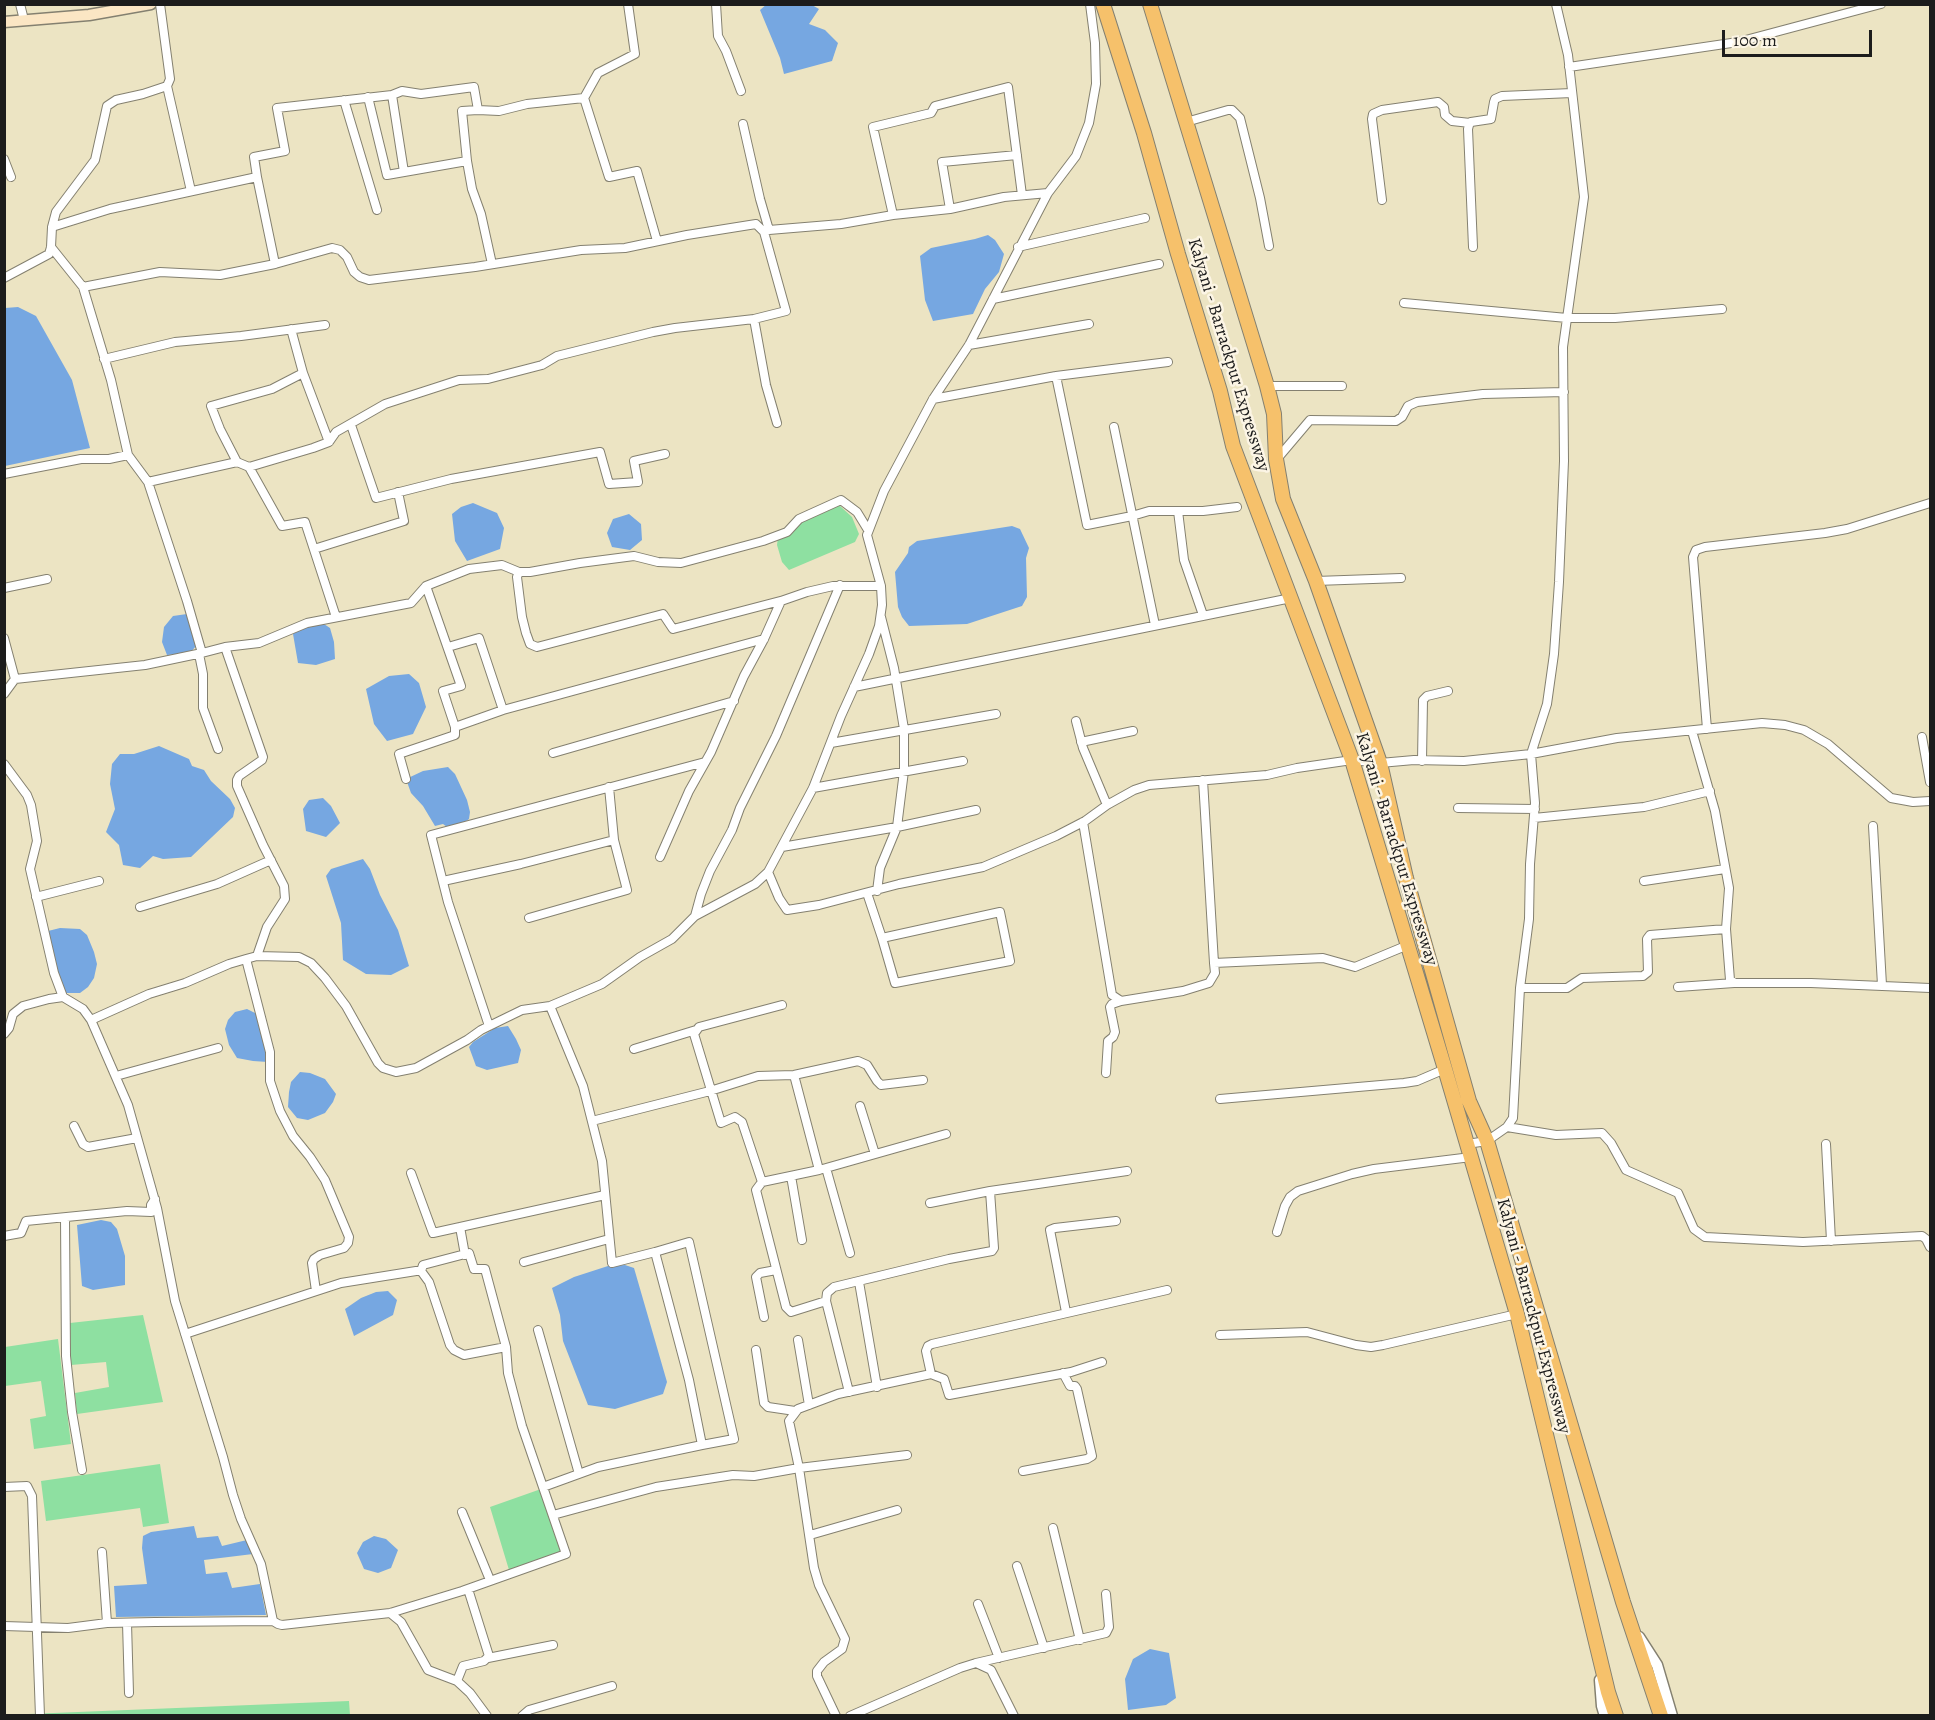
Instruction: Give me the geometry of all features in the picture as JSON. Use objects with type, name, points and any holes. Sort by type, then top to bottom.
[{"type":"highway","name":"Kalyani - Barrackpur Expressway","points":[[1103,4],[1144,133],[1178,255],[1220,391],[1233,446],[1352,760],[1408,945],[1517,1314],[1616,1716]]},
{"type":"highway","points":[[1150,4],[1267,386],[1274,414],[1276,459],[1283,499],[1316,581],[1380,763],[1406,878],[1469,1101],[1487,1141],[1586,1478],[1661,1716]]},
{"type":"main road","points":[[4,22],[89,15],[151,4]]},
{"type":"street","points":[[20,4],[24,20]]},
{"type":"street","points":[[160,4],[170,78],[167,86],[191,191]]},
{"type":"street","points":[[628,4],[635,54],[598,73],[584,98],[609,177],[637,171],[657,242]]},
{"type":"street","points":[[716,4],[718,36],[741,91]]},
{"type":"street","points":[[877,891],[880,868],[897,827],[904,771],[904,729],[896,679],[881,617],[881,586],[867,535],[868,530],[884,491],[933,399],[969,345],[1048,193],[1076,156],[1089,123],[1095,84],[1095,43],[1090,4]]},
{"type":"street","points":[[1277,1232],[1285,1206],[1290,1197],[1298,1191],[1352,1174],[1469,1151],[1507,1127],[1513,1118],[1520,988],[1529,919],[1534,814],[1531,754],[1547,704],[1554,654],[1563,495],[1563,347],[1584,196],[1569,67],[1556,4]]},
{"type":"street","points":[[1569,67],[1738,42],[1881,4]]},
{"type":"street","points":[[4,278],[49,254],[56,212],[95,160],[107,106],[116,100],[167,86]]},
{"type":"street","points":[[274,264],[254,156],[285,151],[278,108],[392,95],[402,91],[422,94],[474,87],[478,110]]},
{"type":"street","points":[[894,215],[873,127],[931,113],[935,106],[1008,87],[1022,195]]},
{"type":"street","points":[[1382,200],[1373,114],[1382,110],[1438,102],[1444,107],[1445,115],[1452,121],[1470,123],[1491,119],[1495,99],[1502,96],[1572,93]]},
{"type":"street","points":[[392,95],[404,172]]},
{"type":"street","points":[[368,97],[387,175],[467,161]]},
{"type":"street","points":[[492,264],[481,214],[472,189],[462,111],[499,111],[527,104],[584,98]]},
{"type":"street","points":[[344,100],[377,210]]},
{"type":"street","points":[[1186,122],[1228,110],[1232,110],[1240,118],[1260,198],[1269,246]]},
{"type":"street","points":[[1470,123],[1468,129],[1473,248]]},
{"type":"street","points":[[148,482],[237,462],[249,467],[281,459],[329,442],[336,432],[385,404],[459,380],[488,380],[542,364],[558,356],[666,329],[754,319],[786,311],[743,124]]},
{"type":"street","points":[[950,208],[942,162],[1017,155]]},
{"type":"street","points":[[4,159],[11,177]]},
{"type":"street","points":[[52,227],[110,209],[257,177]]},
{"type":"street","points":[[82,287],[160,272],[220,275],[274,264],[332,248],[340,250],[347,257],[354,272],[360,278],[369,280],[581,250],[625,248],[756,224],[767,231],[841,224],[950,208],[1004,197],[1048,193]]},
{"type":"street","points":[[1018,248],[1145,218]]},
{"type":"street","points":[[51,247],[82,287],[123,427],[128,455],[148,482],[187,602],[201,654],[203,708],[218,749]]},
{"type":"street","points":[[993,299],[1159,264]]},
{"type":"street","points":[[1404,303],[1567,318],[1615,318],[1722,309]]},
{"type":"street","points":[[754,319],[766,385],[777,423]]},
{"type":"street","points":[[969,345],[1089,324]]},
{"type":"street","points":[[104,359],[175,342],[325,325]]},
{"type":"street","points":[[291,329],[303,373],[329,442]]},
{"type":"street","points":[[933,399],[1056,376],[1168,362]]},
{"type":"street","points":[[237,462],[211,406],[272,389],[303,373]]},
{"type":"street","points":[[1056,376],[1087,525],[1132,516],[1149,510],[1203,511],[1237,507]]},
{"type":"street","points":[[1267,386],[1342,386]]},
{"type":"street","points":[[1276,459],[1310,420],[1396,421],[1402,417],[1408,406],[1417,402],[1484,394],[1564,393]]},
{"type":"street","points":[[351,425],[376,498],[451,479],[600,452],[609,484],[638,482],[634,461],[665,454]]},
{"type":"street","points":[[1114,427],[1155,625]]},
{"type":"street","points":[[4,474],[81,459],[110,459],[128,455]]},
{"type":"street","points":[[249,467],[282,526],[305,522],[336,617]]},
{"type":"street","points":[[314,549],[404,521],[398,492]]},
{"type":"street","points":[[4,694],[15,679],[146,665],[225,647],[258,643],[306,623],[411,603],[426,586],[469,569],[502,565],[519,572],[530,572],[634,556],[658,562],[681,563],[763,541],[787,532],[799,519],[841,500],[857,512],[868,530]]},
{"type":"street","points":[[1707,729],[1693,557],[1696,550],[1705,547],[1825,534],[1930,503]]},
{"type":"street","points":[[1178,511],[1184,560],[1203,615]]},
{"type":"street","points":[[519,572],[517,577],[522,617],[530,644],[537,647],[663,614],[673,629],[840,585],[881,586]]},
{"type":"street","points":[[1316,581],[1401,578]]},
{"type":"street","points":[[4,588],[47,579]]},
{"type":"street","points":[[695,916],[710,871],[776,736],[840,585]]},
{"type":"street","points":[[406,779],[399,754],[455,735],[455,727],[443,691],[461,686],[426,586]]},
{"type":"street","points":[[854,687],[1291,598]]},
{"type":"street","points":[[660,857],[744,676],[765,639],[781,601],[784,600]]},
{"type":"street","points":[[91,1020],[149,994],[185,983],[246,959],[257,956],[299,957],[311,963],[346,1006],[378,1063],[387,1071],[396,1072],[416,1068],[489,1026],[522,1010],[550,1006],[602,984],[640,957],[672,939],[695,916],[755,884],[768,872],[813,788],[869,654],[881,617]]},
{"type":"street","points":[[4,638],[15,679]]},
{"type":"street","points":[[448,647],[479,638],[503,710]]},
{"type":"street","points":[[455,727],[503,710],[765,639]]},
{"type":"street","points":[[225,647],[263,756],[262,760],[239,776],[237,786],[284,886],[285,899],[267,927],[257,956]]},
{"type":"street","points":[[1422,761],[1423,700],[1427,696],[1448,691]]},
{"type":"street","points":[[553,753],[734,701]]},
{"type":"street","points":[[831,743],[996,714]]},
{"type":"street","points":[[1076,721],[1107,805]]},
{"type":"street","points":[[768,872],[787,910],[819,906],[899,884],[983,867],[1056,836],[1134,790],[1149,785],[1267,775],[1352,760],[1380,763],[1464,762],[1531,754],[1617,738],[1762,723],[1785,725],[1804,730],[1828,744],[1891,798],[1913,802],[1930,801]]},
{"type":"street","points":[[1082,742],[1133,731]]},
{"type":"street","points":[[1692,731],[1718,822],[1730,894],[1726,929],[1729,977],[1735,983]]},
{"type":"street","points":[[1922,737],[1930,782]]},
{"type":"street","points":[[813,788],[963,761]]},
{"type":"street","points":[[489,1026],[448,902],[431,835],[705,762]]},
{"type":"street","points":[[4,764],[32,805],[37,841],[30,869],[54,973],[63,997],[83,1009],[91,1020],[128,1105],[155,1199],[175,1301],[184,1334],[238,1511],[261,1564],[273,1622]]},
{"type":"street","points":[[1106,1073],[1108,1041],[1115,1034],[1110,1007],[1112,1004],[1183,991],[1209,983],[1215,974],[1203,780]]},
{"type":"street","points":[[529,918],[627,890],[614,840],[609,787]]},
{"type":"street","points":[[1458,808],[1534,814],[1644,807],[1710,791]]},
{"type":"street","points":[[782,847],[897,827],[976,810]]},
{"type":"street","points":[[1083,822],[1113,995],[1120,1001]]},
{"type":"street","points":[[1873,826],[1882,985]]},
{"type":"street","points":[[443,881],[614,840]]},
{"type":"street","points":[[140,907],[217,884],[270,860]]},
{"type":"street","points":[[1644,881],[1725,869]]},
{"type":"street","points":[[36,897],[99,881]]},
{"type":"street","points":[[867,893],[895,983],[1010,961],[1000,912],[882,938]]},
{"type":"street","points":[[1520,988],[1567,988],[1581,978],[1645,976],[1648,972],[1647,939],[1650,935],[1726,929]]},
{"type":"street","points":[[1214,963],[1323,958],[1355,967],[1408,945]]},
{"type":"street","points":[[246,959],[270,1052],[270,1081],[280,1111],[293,1136],[325,1180],[349,1237],[348,1244],[344,1248],[314,1259],[312,1263],[316,1291]]},
{"type":"street","points":[[1678,987],[1735,983],[1930,988]]},
{"type":"street","points":[[4,1034],[9,1028],[13,1014],[23,1006],[63,997]]},
{"type":"street","points":[[634,1048],[696,1030],[699,1027],[782,1005]]},
{"type":"street","points":[[543,1487],[598,1467],[735,1439],[689,1242],[612,1263],[602,1161],[583,1086],[550,1006]]},
{"type":"street","points":[[696,1030],[694,1034],[721,1123],[735,1118],[742,1122],[762,1182]]},
{"type":"street","points":[[116,1076],[218,1048]]},
{"type":"street","points":[[592,1121],[710,1091],[758,1076],[794,1075],[858,1061],[867,1065],[881,1085],[923,1080]]},
{"type":"street","points":[[1220,1099],[1404,1083],[1417,1081],[1445,1069]]},
{"type":"street","points":[[794,1075],[850,1253]]},
{"type":"street","points":[[860,1106],[875,1154]]},
{"type":"street","points":[[74,1126],[82,1144],[88,1147],[137,1138]]},
{"type":"street","points":[[1507,1127],[1556,1135],[1602,1133],[1611,1143],[1626,1170],[1678,1193],[1694,1229],[1705,1237],[1803,1242],[1922,1236],[1930,1247]]},
{"type":"street","points":[[826,1301],[791,1312],[786,1307],[756,1190],[762,1182],[823,1169],[946,1134]]},
{"type":"street","points":[[1826,1144],[1831,1241]]},
{"type":"street","points":[[930,1203],[990,1191],[1127,1171]]},
{"type":"street","points":[[411,1173],[433,1233],[605,1195]]},
{"type":"street","points":[[791,1176],[802,1240]]},
{"type":"street","points":[[849,1392],[826,1301],[827,1293],[834,1287],[992,1251],[994,1248],[990,1191]]},
{"type":"street","points":[[4,1236],[21,1233],[26,1221],[127,1211],[151,1212],[151,1205],[155,1199]]},
{"type":"street","points":[[65,1218],[66,1356],[72,1413],[82,1470]]},
{"type":"street","points":[[1066,1312],[1050,1230],[1116,1221]]},
{"type":"street","points":[[460,1227],[465,1254]]},
{"type":"street","points":[[524,1262],[609,1239]]},
{"type":"street","points":[[655,1252],[702,1445]]},
{"type":"street","points":[[4,1626],[68,1628],[106,1623],[214,1621],[273,1622],[282,1625],[390,1613],[468,1589],[566,1554],[522,1426],[508,1373],[507,1347],[485,1269],[474,1269],[469,1253],[423,1265],[421,1271]]},
{"type":"street","points":[[764,1317],[756,1277],[760,1273],[776,1270]]},
{"type":"street","points":[[184,1334],[341,1283],[421,1271]]},
{"type":"street","points":[[421,1271],[429,1282],[450,1345],[454,1350],[464,1355],[507,1347]]},
{"type":"street","points":[[859,1282],[877,1387]]},
{"type":"street","points":[[931,1374],[926,1351],[932,1344],[1167,1290]]},
{"type":"street","points":[[1220,1335],[1307,1332],[1371,1347],[1517,1314]]},
{"type":"street","points":[[538,1330],[579,1474]]},
{"type":"street","points":[[798,1340],[809,1405]]},
{"type":"street","points":[[756,1350],[764,1403],[768,1407],[795,1411],[849,1392],[931,1374],[944,1379],[949,1395],[1064,1373],[1102,1362]]},
{"type":"street","points":[[1023,1471],[1087,1459],[1092,1456],[1077,1389],[1075,1386],[1070,1386],[1064,1373]]},
{"type":"street","points":[[795,1411],[789,1421],[799,1468],[814,1568],[819,1585],[845,1639],[842,1649],[824,1662],[817,1671],[817,1676],[836,1716]]},
{"type":"street","points":[[553,1515],[656,1487],[733,1475],[754,1476],[799,1468],[907,1455]]},
{"type":"street","points":[[4,1486],[27,1486],[31,1491],[40,1716]]},
{"type":"street","points":[[810,1535],[897,1510]]},
{"type":"street","points":[[462,1512],[490,1580]]},
{"type":"street","points":[[1053,1528],[1080,1640]]},
{"type":"street","points":[[102,1552],[106,1623]]},
{"type":"street","points":[[1017,1566],[1044,1648]]},
{"type":"street","points":[[468,1589],[489,1650],[488,1658]]},
{"type":"street","points":[[850,1716],[960,1668],[1102,1635],[1108,1631],[1109,1627],[1106,1594]]},
{"type":"street","points":[[978,1604],[999,1658]]},
{"type":"street","points":[[390,1613],[401,1622],[428,1670],[457,1681],[470,1693],[487,1716]]},
{"type":"street","points":[[128,1623],[129,1693]]},
{"type":"street","points":[[1632,1627],[1657,1665],[1672,1716]]},
{"type":"street","points":[[457,1681],[463,1666],[488,1658],[553,1645]]},
{"type":"street","points":[[1598,1648],[1602,1706],[1605,1716]]},
{"type":"street","points":[[976,1663],[990,1670],[1014,1716]]},
{"type":"street","points":[[522,1716],[529,1710],[612,1686]]},
{"type":"green space","points":[[833,506],[840,506],[852,517],[859,534],[855,542],[789,570],[782,562],[777,545],[778,537],[801,521]]},
{"type":"green space","points":[[143,1315],[163,1402],[77,1414],[75,1393],[109,1387],[106,1362],[71,1365],[70,1323]]},
{"type":"green space","points":[[58,1339],[71,1444],[34,1449],[30,1419],[46,1416],[41,1381],[5,1386],[5,1347]]},
{"type":"green space","points":[[160,1464],[169,1523],[143,1527],[140,1508],[46,1521],[41,1481]]},
{"type":"green space","points":[[541,1489],[566,1556],[513,1573],[509,1570],[490,1507]]},
{"type":"green space","points":[[349,1701],[350,1715],[4,1715]]},
{"type":"water","points":[[767,4],[812,5],[819,9],[809,24],[825,30],[838,43],[832,61],[784,74],[780,58],[760,10]]},
{"type":"water","points":[[988,235],[995,240],[1004,254],[999,272],[985,289],[973,314],[933,321],[925,300],[920,256],[931,248]]},
{"type":"water","points":[[18,307],[36,316],[72,380],[90,448],[5,466],[5,308]]},
{"type":"water","points":[[473,503],[497,513],[504,528],[500,549],[467,561],[455,541],[452,514],[461,507]]},
{"type":"water","points":[[629,514],[641,524],[642,540],[630,550],[612,547],[607,533],[613,519]]},
{"type":"water","points":[[1012,526],[1020,529],[1029,548],[1026,558],[1027,597],[1022,606],[967,624],[909,626],[898,607],[895,572],[908,553],[909,547],[917,541]]},
{"type":"water","points":[[187,614],[196,646],[190,653],[167,655],[162,642],[164,627],[173,616]]},
{"type":"water","points":[[321,622],[330,628],[335,659],[316,665],[298,663],[293,634],[307,623]]},
{"type":"water","points":[[409,674],[419,683],[426,707],[413,734],[387,741],[374,724],[366,689],[389,676]]},
{"type":"water","points":[[159,746],[189,759],[192,766],[204,770],[211,781],[230,799],[235,808],[233,817],[191,857],[163,859],[153,856],[140,868],[123,865],[119,845],[106,832],[115,809],[110,784],[112,764],[120,754],[134,754]]},
{"type":"water","points":[[448,767],[455,774],[467,800],[469,819],[462,824],[447,827],[443,824],[435,826],[423,806],[411,793],[406,779],[423,771]]},
{"type":"water","points":[[323,798],[331,806],[340,823],[326,837],[306,831],[303,809],[309,800]]},
{"type":"water","points":[[363,859],[370,869],[398,930],[409,966],[391,975],[366,974],[343,960],[341,923],[326,876],[331,869]]},
{"type":"water","points":[[60,928],[80,929],[87,935],[94,952],[97,964],[94,978],[80,993],[63,993],[48,931]]},
{"type":"water","points":[[247,1009],[259,1015],[268,1062],[237,1058],[229,1045],[225,1029],[228,1020],[235,1012]]},
{"type":"water","points":[[508,1026],[521,1050],[518,1063],[487,1070],[476,1066],[469,1047],[473,1042],[495,1028]]},
{"type":"water","points":[[300,1072],[325,1079],[336,1094],[325,1113],[308,1120],[297,1118],[288,1107],[291,1082]]},
{"type":"water","points":[[101,1220],[111,1222],[117,1229],[125,1256],[125,1285],[93,1290],[82,1286],[77,1225]]},
{"type":"water","points":[[625,1265],[634,1268],[667,1382],[663,1394],[615,1409],[588,1405],[563,1341],[560,1315],[552,1288],[574,1277],[608,1266]]},
{"type":"water","points":[[388,1291],[397,1300],[393,1315],[354,1336],[345,1309],[361,1298],[376,1292]]},
{"type":"water","points":[[194,1526],[197,1538],[218,1536],[222,1546],[247,1540],[253,1554],[204,1560],[206,1574],[227,1572],[232,1588],[260,1584],[266,1615],[116,1617],[114,1586],[147,1584],[142,1548],[143,1536],[151,1532]]},
{"type":"water","points":[[374,1536],[386,1539],[398,1550],[391,1568],[378,1573],[364,1569],[357,1553],[363,1542]]},
{"type":"water","points":[[1150,1649],[1169,1653],[1176,1698],[1166,1705],[1128,1710],[1125,1679],[1133,1659]]}]
